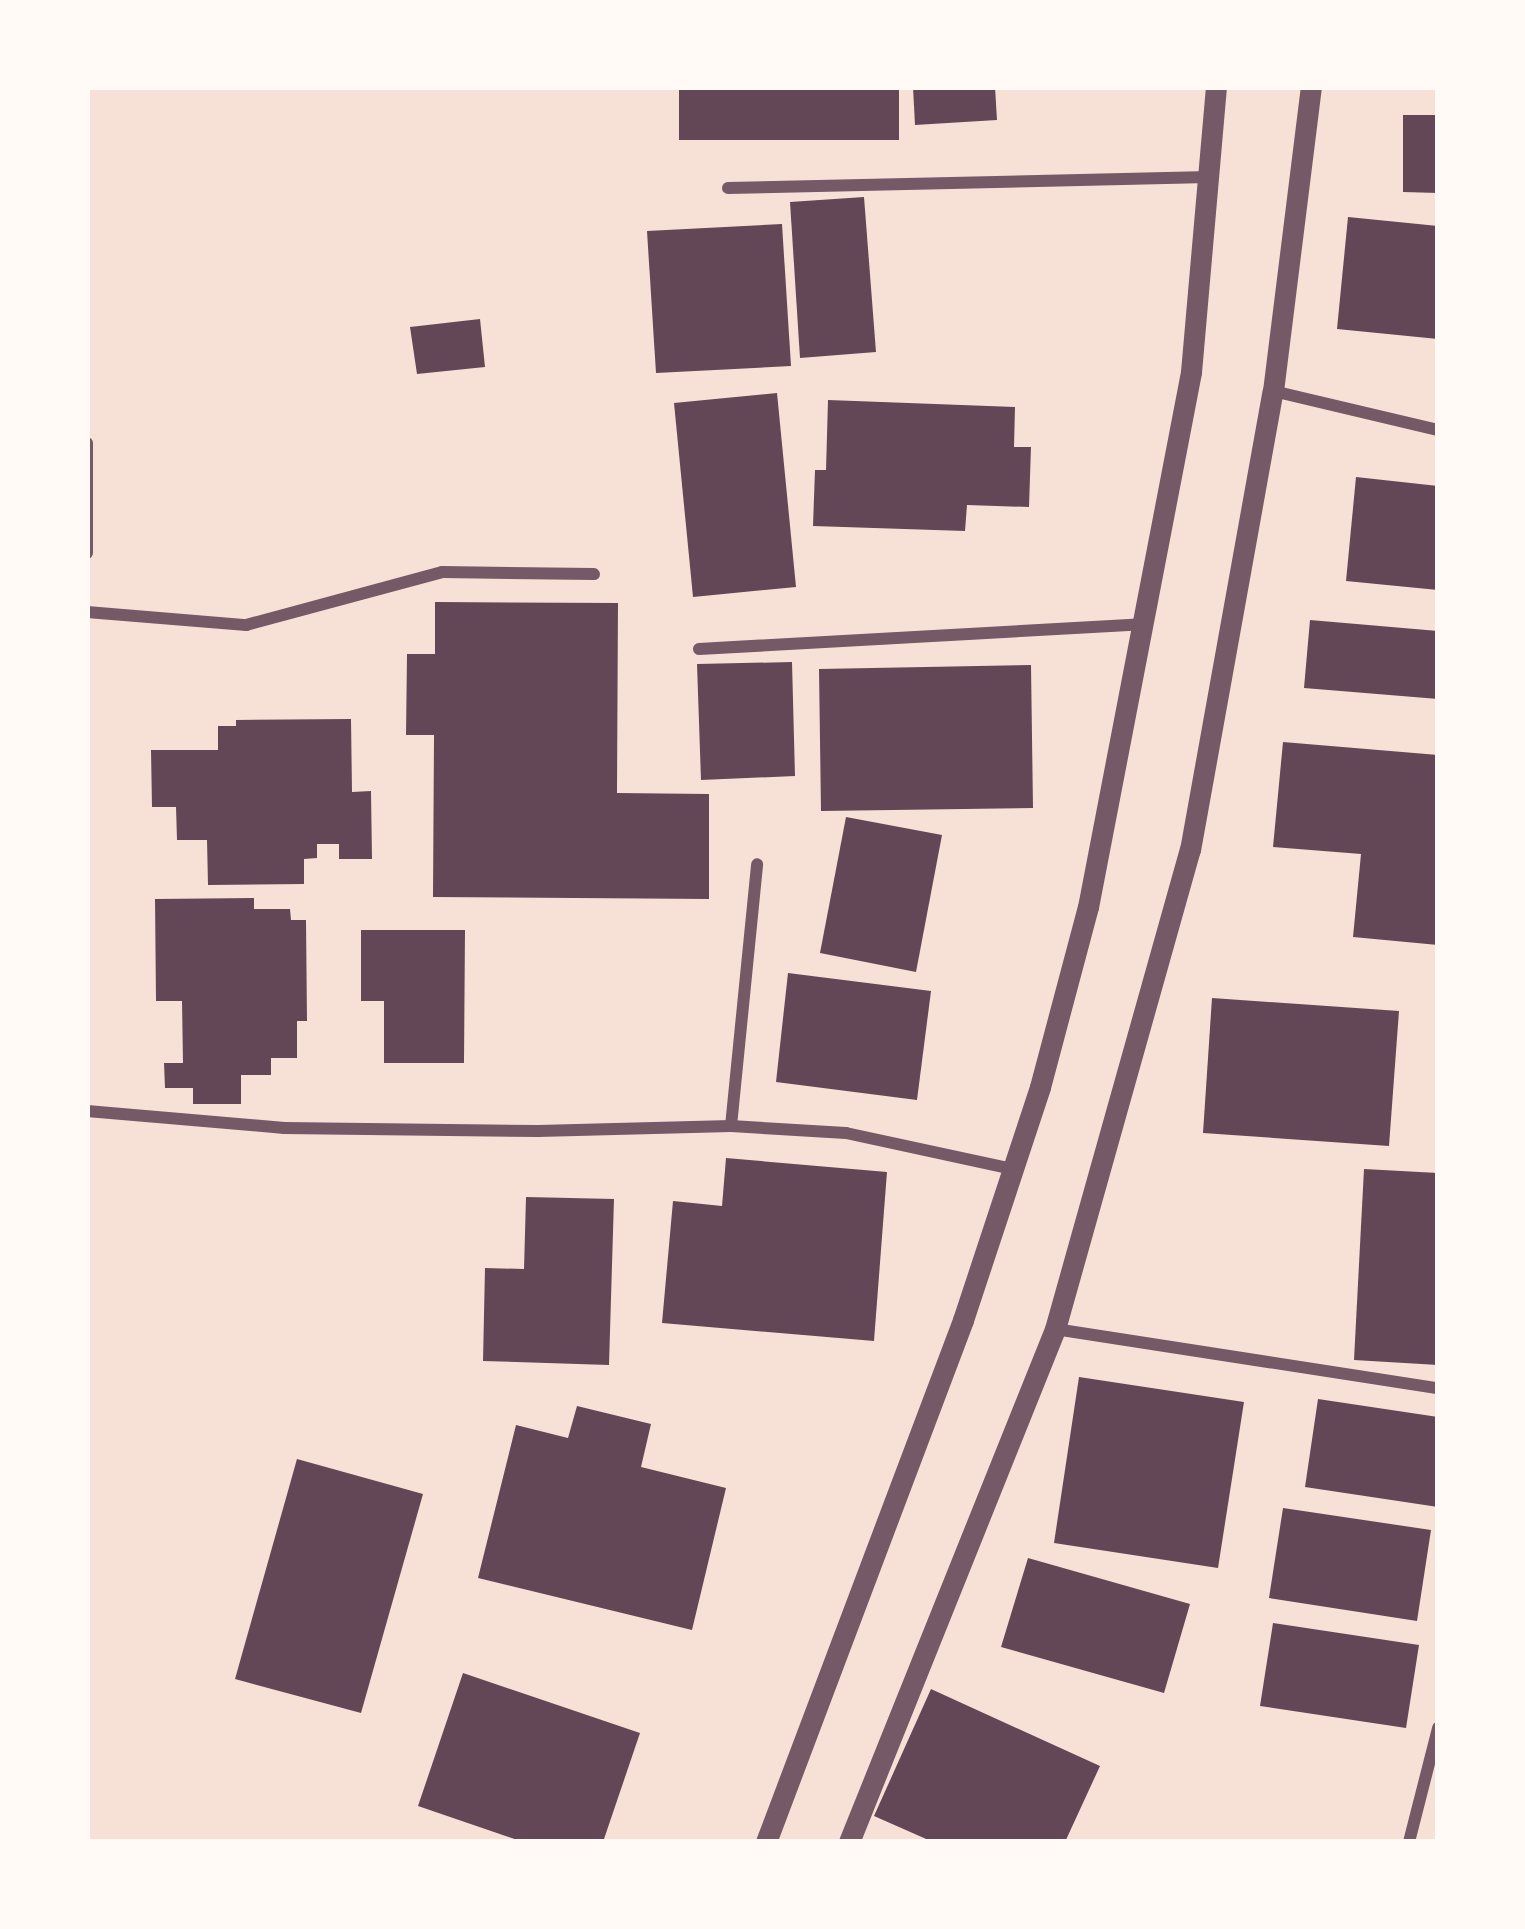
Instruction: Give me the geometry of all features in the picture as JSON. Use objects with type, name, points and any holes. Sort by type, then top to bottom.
[{"type":"street","points":[[766,1842],[882,1541],[1013,1169],[1088,907],[1191,372],[1216,87]]},
{"type":"street","points":[[849,1842],[1055,1329],[1190,850],[1273,391],[1312,87]]},
{"type":"street","points":[[728,188],[1209,177]]},
{"type":"street","points":[[1273,391],[1438,430]]},
{"type":"street","points":[[87,443],[87,554]]},
{"type":"street","points":[[87,612],[246,625],[442,572],[593,574]]},
{"type":"street","points":[[699,649],[1142,624]]},
{"type":"street","points":[[730,1126],[757,864]]},
{"type":"street","points":[[87,1111],[284,1128],[538,1131],[730,1126],[846,1133],[1013,1169]]},
{"type":"street","points":[[1055,1329],[1438,1388]]},
{"type":"street","points":[[1409,1842],[1438,1728]]},
{"type":"building","points":[[679,87],[899,87],[899,140],[679,140]]},
{"type":"building","points":[[913,87],[995,87],[997,120],[915,125]]},
{"type":"building","points":[[1403,115],[1438,115],[1438,193],[1403,192]]},
{"type":"building","points":[[864,197],[876,352],[800,358],[790,202]]},
{"type":"building","points":[[1348,217],[1438,226],[1438,339],[1337,329]]},
{"type":"building","points":[[782,224],[791,366],[656,373],[647,231]]},
{"type":"building","points":[[480,319],[485,367],[417,374],[410,327]]},
{"type":"building","points":[[777,393],[796,587],[693,597],[674,403]]},
{"type":"building","points":[[828,400],[1015,407],[1014,447],[1031,447],[1029,507],[967,505],[965,531],[813,526],[815,470],[826,470]]},
{"type":"building","points":[[1356,477],[1438,486],[1438,590],[1346,581]]},
{"type":"building","points":[[435,602],[618,603],[617,793],[709,794],[709,899],[433,897],[434,735],[406,735],[407,654],[435,654]]},
{"type":"building","points":[[1310,620],[1438,631],[1438,699],[1304,688]]},
{"type":"building","points":[[792,662],[795,776],[701,780],[697,664]]},
{"type":"building","points":[[1031,665],[1033,808],[821,811],[819,669]]},
{"type":"building","points":[[351,719],[352,792],[371,791],[372,859],[339,859],[339,844],[317,844],[317,858],[304,859],[304,884],[208,885],[207,840],[177,840],[176,807],[152,807],[151,750],[218,750],[218,726],[236,726],[236,720]]},
{"type":"building","points":[[1283,742],[1438,755],[1438,945],[1353,937],[1361,854],[1273,847]]},
{"type":"building","points":[[846,817],[942,835],[916,972],[820,953]]},
{"type":"building","points":[[254,898],[254,909],[290,909],[291,920],[306,920],[307,1021],[297,1021],[297,1058],[271,1058],[271,1075],[241,1075],[241,1104],[193,1104],[193,1088],[165,1088],[164,1063],[183,1063],[182,1001],[156,1001],[155,899]]},
{"type":"building","points":[[361,930],[465,930],[464,1063],[384,1063],[384,1001],[361,1001]]},
{"type":"building","points":[[788,973],[931,991],[917,1100],[776,1082]]},
{"type":"building","points":[[1212,998],[1399,1011],[1389,1146],[1203,1133]]},
{"type":"building","points":[[726,1158],[887,1172],[874,1341],[662,1323],[673,1201],[722,1206]]},
{"type":"building","points":[[1364,1169],[1438,1173],[1438,1365],[1354,1360]]},
{"type":"building","points":[[526,1197],[614,1199],[609,1365],[483,1361],[485,1268],[524,1269]]},
{"type":"building","points":[[1079,1377],[1244,1402],[1218,1568],[1054,1543]]},
{"type":"building","points":[[1318,1399],[1438,1417],[1438,1507],[1305,1487]]},
{"type":"building","points":[[577,1406],[651,1424],[641,1467],[726,1488],[692,1630],[478,1578],[516,1425],[568,1438]]},
{"type":"building","points":[[297,1459],[423,1494],[361,1713],[235,1679]]},
{"type":"building","points":[[1283,1508],[1431,1530],[1417,1621],[1269,1598]]},
{"type":"building","points":[[1028,1558],[1190,1604],[1164,1693],[1001,1647]]},
{"type":"building","points":[[1273,1623],[1419,1645],[1406,1728],[1260,1706]]},
{"type":"building","points":[[463,1673],[640,1733],[603,1842],[523,1842],[418,1806]]},
{"type":"building","points":[[931,1689],[1100,1766],[1065,1842],[933,1842],[874,1816]]}]
